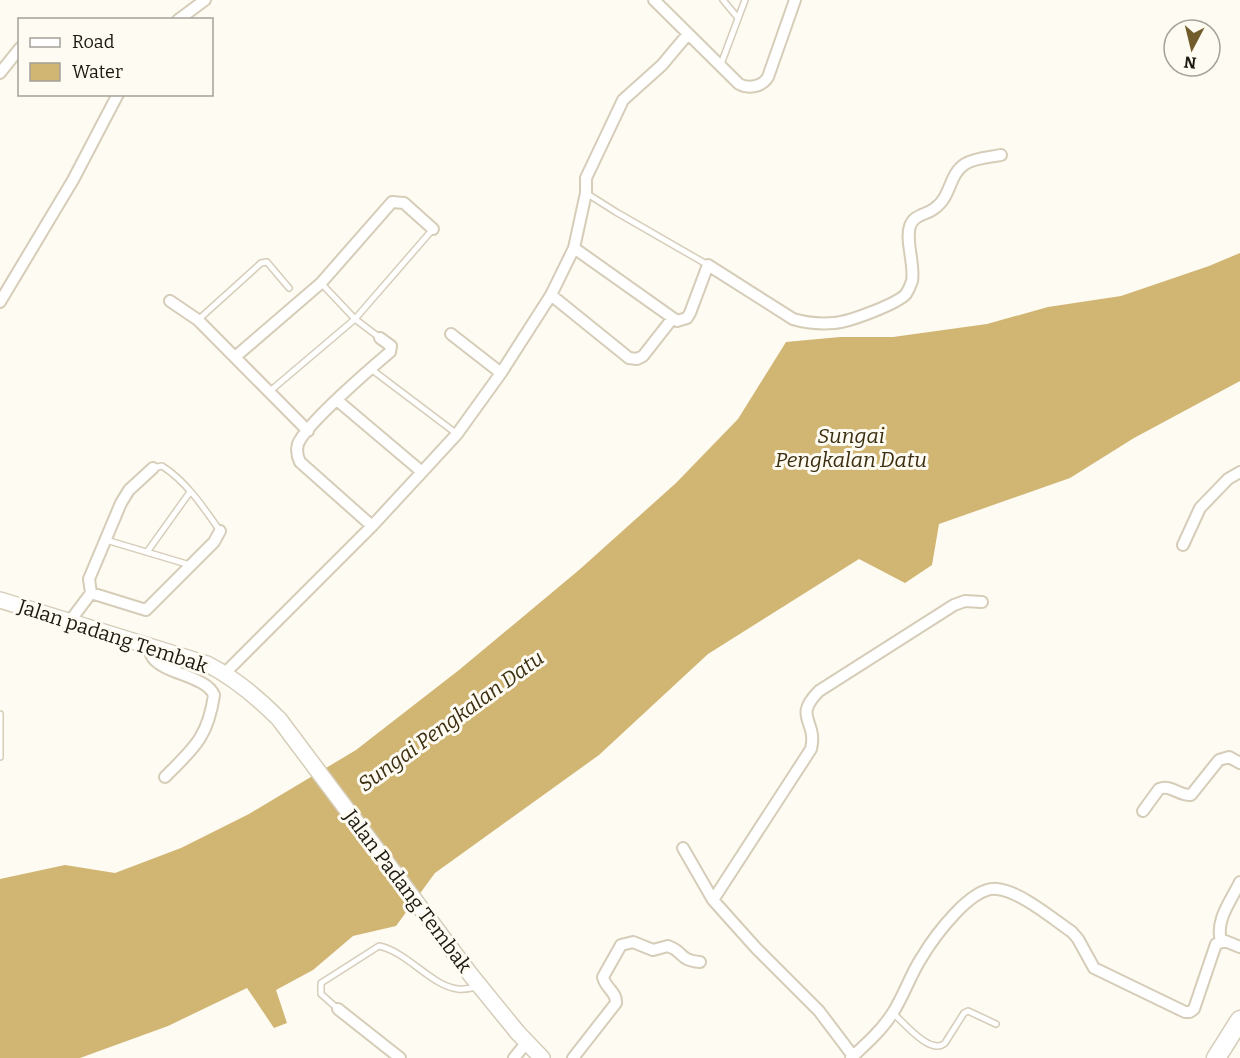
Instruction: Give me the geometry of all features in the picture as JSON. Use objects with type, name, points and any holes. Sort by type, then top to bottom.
[{"type":"main road","name":"Jalan padang Tembak","points":[[0,600],[207,664],[225,673],[256,696],[279,719]]},
{"type":"main road","name":"Jalan Padang Tembak","points":[[279,719],[480,987],[542,1058]]},
{"type":"main road","points":[[1221,1056],[1240,1020]]},
{"type":"street","points":[[181,18],[205,0]]},
{"type":"street","points":[[654,0],[744,87],[765,82],[795,0]]},
{"type":"street","points":[[225,673],[372,526],[422,472],[456,434],[501,373],[551,295],[574,248],[586,193],[586,178],[623,100],[662,65],[688,34]]},
{"type":"street","points":[[0,73],[18,50]]},
{"type":"street","points":[[0,302],[74,180],[117,96]]},
{"type":"street","points":[[574,248],[677,321],[687,318],[708,265],[794,319],[804,322],[836,323],[888,305],[906,293],[912,281],[910,226],[916,217],[936,208],[949,192],[954,175],[966,163],[1001,155]]},
{"type":"street","points":[[234,357],[321,283],[392,202],[400,201],[409,206],[433,229]]},
{"type":"street","points":[[551,295],[629,358],[637,359],[643,356],[672,319]]},
{"type":"street","points":[[170,301],[198,320],[308,431]]},
{"type":"street","points":[[451,334],[501,373]]},
{"type":"street","points":[[372,526],[300,462],[297,447],[308,431],[392,349],[380,338]]},
{"type":"street","points":[[338,401],[422,472]]},
{"type":"street","points":[[70,621],[91,593],[89,579],[121,503],[129,490],[153,468]]},
{"type":"street","points":[[1183,545],[1200,508],[1228,480],[1240,472]]},
{"type":"street","points":[[91,593],[146,610],[214,542],[220,531]]},
{"type":"street","points":[[713,900],[811,749],[813,734],[805,717],[811,698],[954,605],[965,601],[982,602]]},
{"type":"street","points":[[147,644],[153,658],[162,665],[208,687],[214,695],[211,718],[204,732],[192,750],[165,777]]},
{"type":"street","points":[[1143,811],[1159,789],[1167,787],[1185,795],[1191,795],[1219,760],[1229,757],[1240,763]]},
{"type":"street","points":[[683,848],[713,900],[756,948],[819,1011],[852,1057],[880,1030],[893,1013],[923,955],[960,907],[975,895],[990,889],[1011,893],[1072,932],[1094,968],[1185,1012],[1194,1009],[1215,946],[1221,941]]},
{"type":"street","points":[[1221,941],[1218,932],[1220,922],[1240,882]]},
{"type":"street","points":[[1221,941],[1240,947]]},
{"type":"street","points":[[573,1058],[616,1003],[616,997],[605,984],[603,977],[621,945],[633,942],[653,950],[668,945],[685,959],[700,962]]},
{"type":"street","points":[[338,1009],[400,1058]]},
{"type":"street","points":[[514,1058],[527,1042]]},
{"type":"lane","points":[[723,0],[738,18]]},
{"type":"lane","points":[[720,66],[745,0]]},
{"type":"lane","points":[[586,193],[708,265]]},
{"type":"lane","points":[[269,392],[356,319],[433,229]]},
{"type":"lane","points":[[198,320],[261,263],[267,262],[290,288]]},
{"type":"lane","points":[[321,283],[356,319],[380,338]]},
{"type":"lane","points":[[371,369],[456,434]]},
{"type":"lane","points":[[153,468],[162,466],[171,472],[190,492],[220,531]]},
{"type":"lane","points":[[147,552],[190,492]]},
{"type":"lane","points":[[106,540],[190,566]]},
{"type":"lane","points":[[0,714],[0,757]]},
{"type":"lane","points":[[338,1009],[321,994],[321,983],[379,946],[398,952],[415,966],[449,987],[459,990],[480,987]]},
{"type":"lane","points":[[893,1013],[928,1045],[935,1047],[942,1047],[964,1013],[968,1011],[996,1024]]},
{"type":"water","name":"Sungai Pengkalan Datu","points":[[1240,253],[1240,381],[1134,438],[1070,478],[939,524],[932,565],[905,583],[859,559],[708,654],[599,755],[435,873],[396,926],[353,936],[313,970],[276,990],[287,1023],[274,1028],[247,988],[168,1026],[80,1058],[0,1058],[0,879],[65,865],[115,873],[181,848],[249,814],[356,750],[459,670],[579,570],[676,483],[738,419],[786,342],[840,337],[893,337],[987,324],[1048,307],[1121,296]]}]
